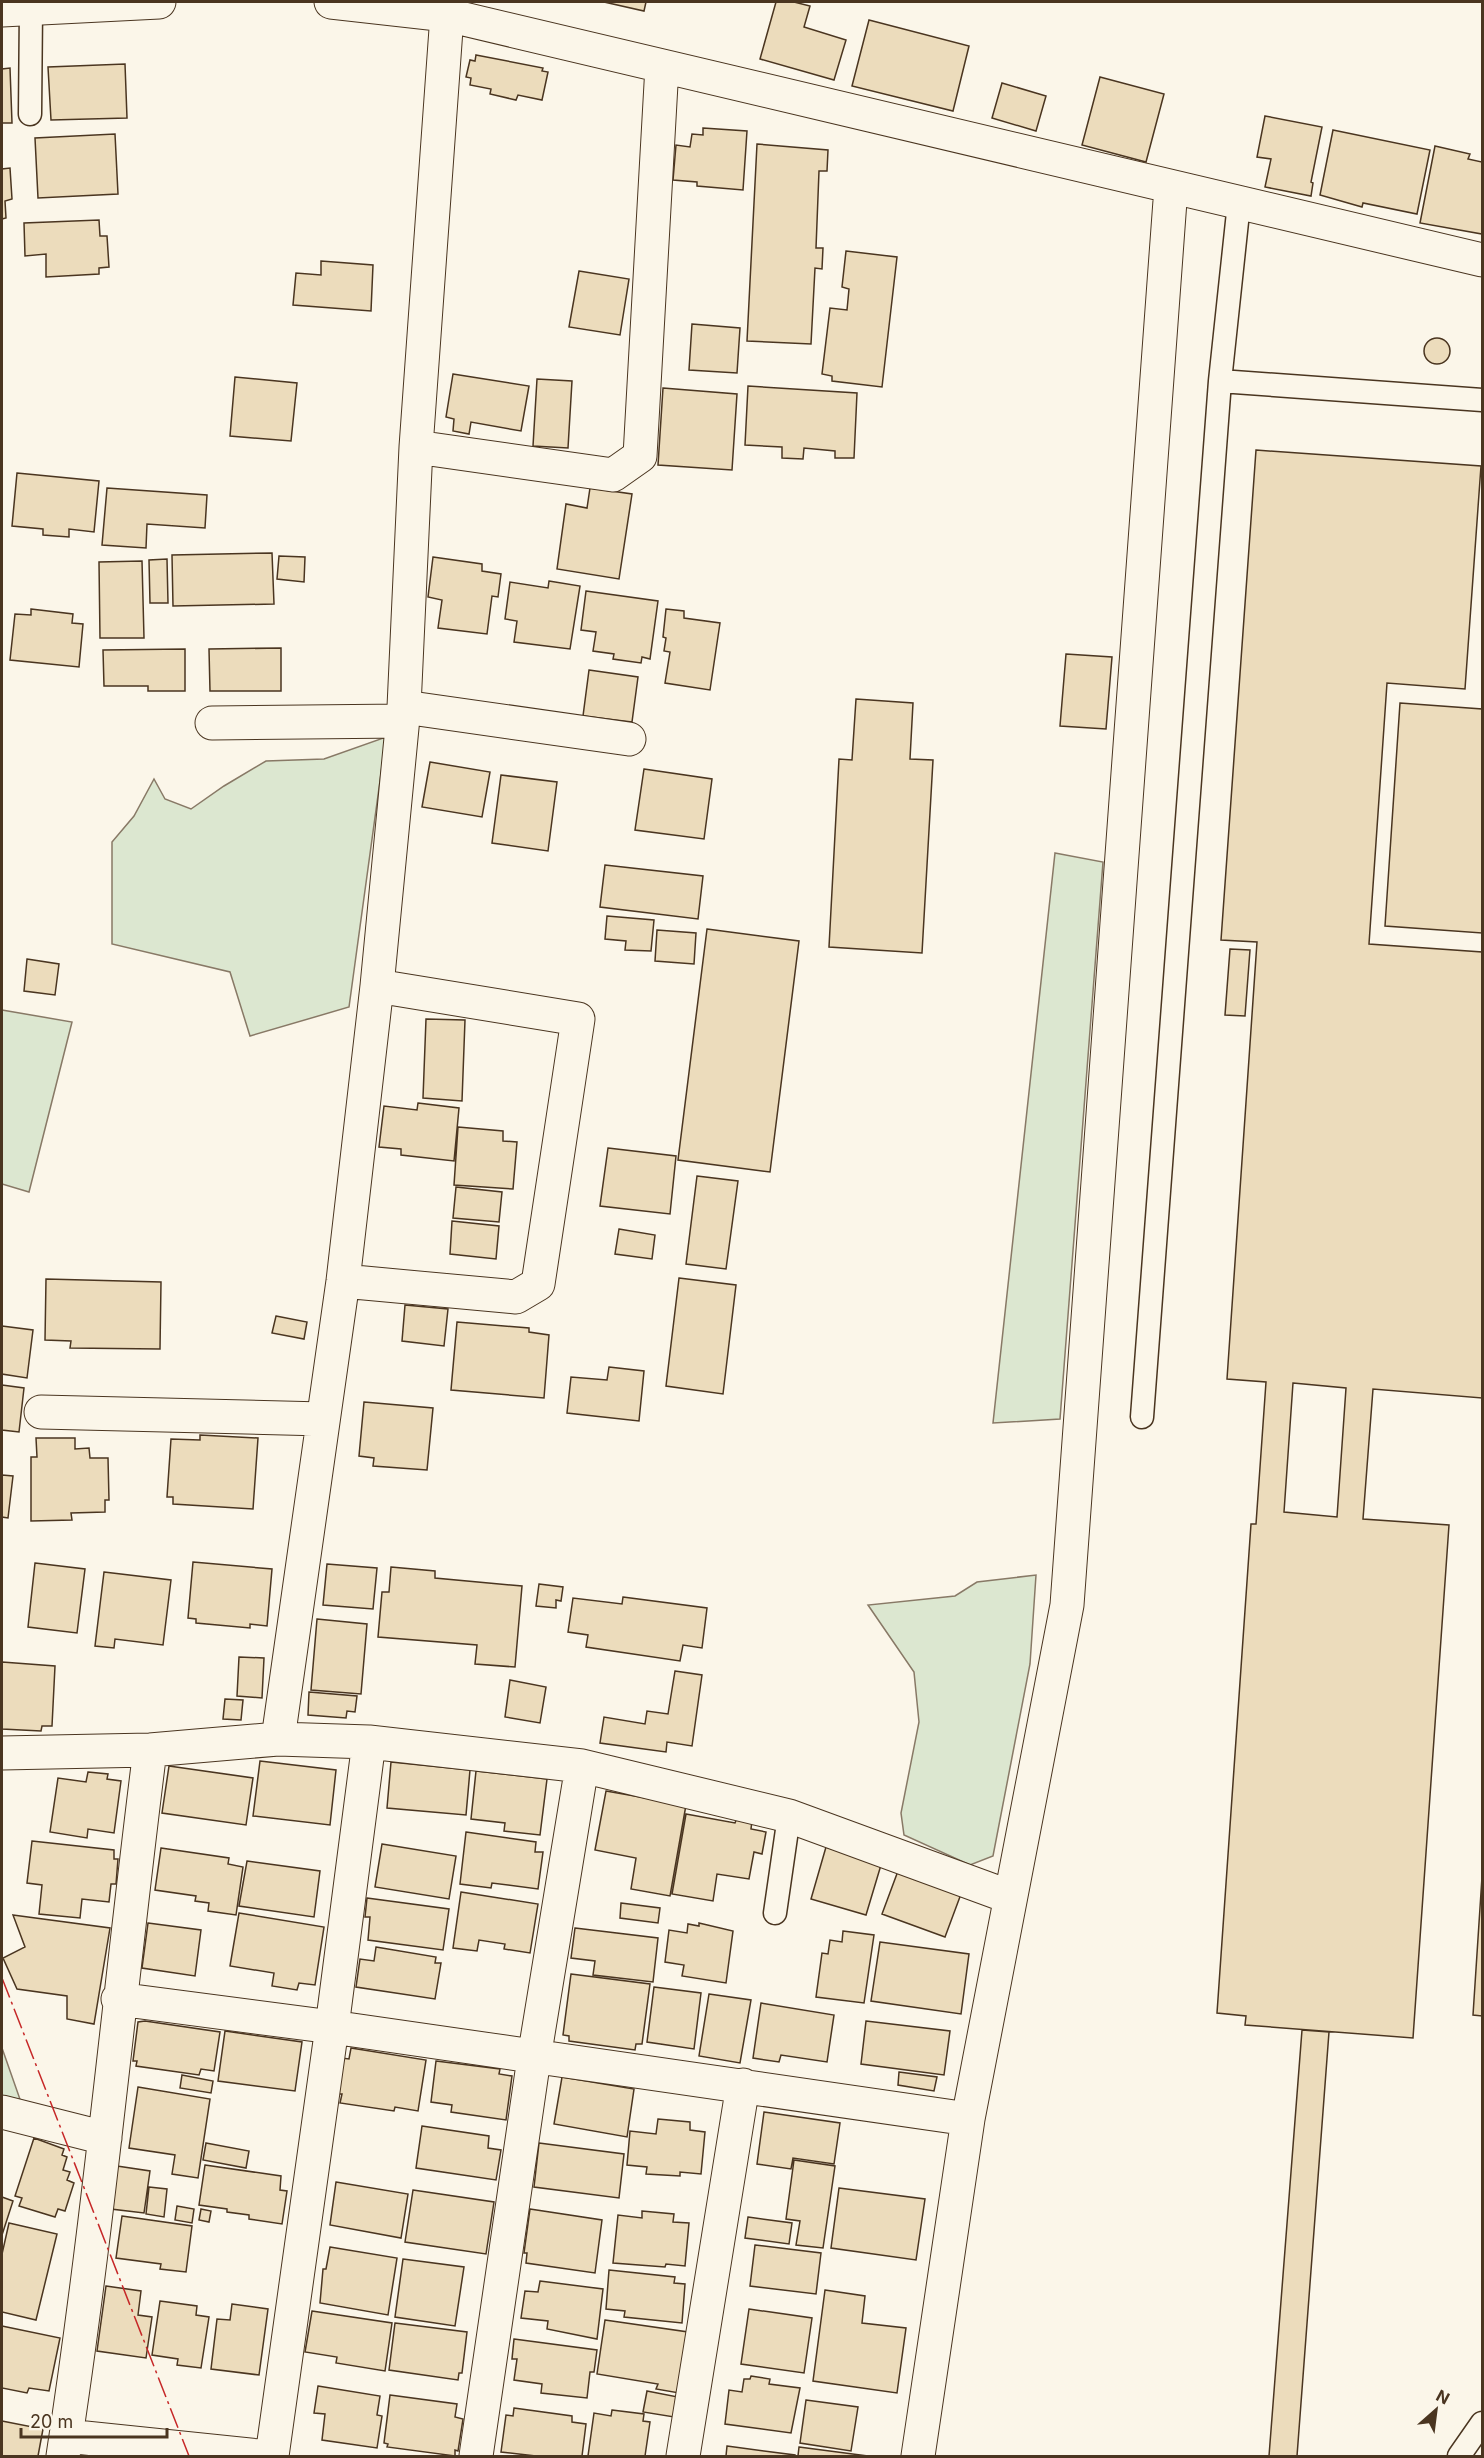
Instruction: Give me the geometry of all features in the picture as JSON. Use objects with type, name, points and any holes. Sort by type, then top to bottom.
[{"type":"street","points":[[16,9],[159,2]]},
{"type":"street","points":[[331,2],[447,15],[1482,260]]},
{"type":"street","points":[[278,1739],[343,1281],[377,986],[404,714],[416,447],[447,15]]},
{"type":"street","points":[[416,447],[614,475],[639,456],[662,66]]},
{"type":"street","points":[[918,2457],[968,2119],[1067,1605],[1171,187]]},
{"type":"street","points":[[212,723],[404,714],[629,738]]},
{"type":"street","points":[[343,1281],[516,1297],[538,1284],[578,1019],[377,986]]},
{"type":"street","points":[[41,1412],[322,1419]]},
{"type":"street","points":[[2,1753],[150,1750],[278,1739],[369,1743],[582,1766],[789,1816],[1010,1897]]},
{"type":"street","points":[[272,2457],[369,1743]]},
{"type":"street","points":[[150,1750],[118,1999],[105,2138],[64,2446],[259,2457]]},
{"type":"street","points":[[476,2457],[534,2058],[582,1766]]},
{"type":"street","points":[[118,1999],[743,2085],[968,2119]]},
{"type":"street","points":[[683,2457],[743,2085]]},
{"type":"street","points":[[2,2112],[105,2138]]},
{"type":"lane","points":[[16,9],[30,114]]},
{"type":"lane","points":[[1142,1417],[1220,381],[1239,203]]},
{"type":"lane","points":[[1220,381],[1482,399]]},
{"type":"lane","points":[[775,1913],[789,1816]]},
{"type":"lane","points":[[1459,2457],[1482,2423]]},
{"type":"green space","points":[[386,737],[349,1007],[250,1036],[230,972],[112,944],[112,842],[134,816],[154,779],[165,799],[191,809],[266,761],[324,759]]},
{"type":"green space","points":[[1055,853],[1103,862],[1060,1419],[993,1423]]},
{"type":"green space","points":[[2,1010],[72,1022],[29,1192],[2,1184]]},
{"type":"green space","points":[[1036,1575],[1030,1664],[993,1856],[970,1865],[904,1835],[901,1813],[919,1722],[914,1672],[868,1605],[955,1596],[977,1582]]},
{"type":"green space","points":[[2,2048],[22,2105],[2,2102]]},
{"type":"building","points":[[604,2],[646,2],[644,11]]},
{"type":"building","points":[[776,2],[794,2],[810,6],[804,27],[846,40],[834,80],[760,59]]},
{"type":"building","points":[[869,20],[969,46],[953,111],[852,86]]},
{"type":"building","points":[[476,55],[543,68],[542,71],[548,72],[542,100],[518,95],[516,100],[490,94],[491,89],[470,85],[471,78],[466,77],[470,60],[475,61]]},
{"type":"building","points":[[125,64],[127,118],[51,120],[48,67]]},
{"type":"building","points":[[10,68],[12,123],[2,123],[2,69]]},
{"type":"building","points":[[1100,77],[1164,94],[1146,162],[1082,145]]},
{"type":"building","points":[[1002,83],[1046,96],[1036,131],[992,118]]},
{"type":"building","points":[[1265,116],[1322,127],[1311,182],[1313,183],[1311,196],[1265,187],[1271,159],[1257,157]]},
{"type":"building","points":[[703,128],[747,131],[743,190],[697,186],[697,182],[673,180],[676,145],[690,147],[692,134],[703,135]]},
{"type":"building","points":[[1333,130],[1430,150],[1417,214],[1363,203],[1362,207],[1320,195]]},
{"type":"building","points":[[115,134],[118,194],[38,198],[35,138]]},
{"type":"building","points":[[757,144],[828,150],[827,171],[819,171],[816,248],[823,248],[822,269],[815,268],[811,344],[747,341]]},
{"type":"building","points":[[1435,146],[1470,154],[1468,159],[1482,162],[1482,234],[1420,223]]},
{"type":"building","points":[[10,168],[12,199],[5,201],[6,218],[2,219],[2,169]]},
{"type":"building","points":[[99,220],[100,236],[107,236],[109,267],[99,268],[99,274],[46,277],[46,254],[25,256],[24,223]]},
{"type":"building","points":[[846,251],[897,257],[882,387],[832,381],[832,376],[822,374],[830,308],[847,310],[849,289],[842,287]]},
{"type":"building","points":[[321,261],[373,265],[371,311],[293,305],[296,273],[321,275]]},
{"type":"building","points":[[579,271],[629,279],[620,335],[569,327]]},
{"type":"building","points":[[692,324],[740,328],[737,373],[689,370]]},
{"type":"building","points":[[1437,338],[1446,342],[1450,351],[1446,360],[1437,364],[1428,360],[1424,351],[1428,342]]},
{"type":"building","points":[[453,374],[529,386],[521,431],[471,422],[469,434],[453,431],[454,419],[446,417]]},
{"type":"building","points":[[235,377],[297,383],[291,441],[230,436]]},
{"type":"building","points":[[537,379],[572,381],[568,448],[533,446]]},
{"type":"building","points":[[748,386],[857,393],[854,458],[835,458],[835,451],[804,448],[803,459],[782,458],[782,447],[745,445]]},
{"type":"building","points":[[663,388],[737,394],[732,470],[658,465]]},
{"type":"building","points":[[1256,450],[1481,466],[1465,689],[1387,683],[1369,944],[1482,952],[1482,1398],[1373,1389],[1363,1519],[1449,1525],[1413,2038],[1245,2025],[1246,2016],[1217,2013],[1251,1524],[1256,1524],[1266,1382],[1227,1379],[1257,942],[1221,940]],"holes":[[[1293,1383],[1346,1388],[1337,1517],[1284,1512]]]},
{"type":"building","points":[[17,473],[99,481],[94,532],[69,529],[69,537],[43,535],[43,529],[12,526]]},
{"type":"building","points":[[107,488],[207,495],[205,528],[147,524],[146,548],[102,545]]},
{"type":"building","points":[[590,488],[632,494],[619,579],[557,569],[566,504],[587,508]]},
{"type":"building","points":[[272,553],[274,604],[173,606],[172,555]]},
{"type":"building","points":[[279,556],[305,557],[304,582],[277,579]]},
{"type":"building","points":[[433,557],[482,564],[482,571],[501,574],[498,597],[492,596],[487,634],[438,628],[442,600],[428,597]]},
{"type":"building","points":[[167,559],[168,603],[150,603],[149,560]]},
{"type":"building","points":[[142,561],[144,638],[100,638],[99,562]]},
{"type":"building","points":[[549,581],[580,586],[570,649],[514,642],[517,621],[505,619],[510,582],[548,588]]},
{"type":"building","points":[[586,591],[658,601],[650,659],[642,657],[641,663],[613,659],[614,654],[593,651],[596,632],[581,630]]},
{"type":"building","points":[[31,609],[73,614],[72,623],[83,624],[79,667],[10,660],[15,614],[31,615]]},
{"type":"building","points":[[666,609],[684,611],[684,618],[720,623],[710,690],[665,683],[670,652],[664,651]]},
{"type":"building","points":[[281,648],[281,691],[210,691],[209,649]]},
{"type":"building","points":[[185,649],[185,691],[148,691],[148,686],[104,686],[103,650]]},
{"type":"building","points":[[1066,654],[1112,657],[1106,729],[1060,726]]},
{"type":"building","points":[[589,670],[638,677],[632,722],[583,716]]},
{"type":"building","points":[[856,699],[913,703],[910,759],[933,760],[922,953],[829,947],[839,759],[852,760]]},
{"type":"building","points":[[1400,703],[1482,709],[1482,933],[1385,926]]},
{"type":"building","points":[[430,762],[490,772],[482,817],[422,807]]},
{"type":"building","points":[[644,769],[712,779],[704,839],[635,830]]},
{"type":"building","points":[[501,775],[557,782],[548,851],[492,843]]},
{"type":"building","points":[[605,865],[703,876],[698,919],[600,907]]},
{"type":"building","points":[[607,916],[654,920],[651,951],[625,950],[626,941],[605,939]]},
{"type":"building","points":[[707,929],[799,941],[770,1172],[678,1160]]},
{"type":"building","points":[[657,930],[696,933],[694,964],[655,961]]},
{"type":"building","points":[[1230,949],[1250,950],[1245,1016],[1225,1015]]},
{"type":"building","points":[[27,959],[59,964],[55,995],[24,991]]},
{"type":"building","points":[[426,1019],[465,1020],[462,1101],[423,1098]]},
{"type":"building","points":[[418,1103],[459,1108],[454,1161],[401,1155],[401,1149],[379,1147],[384,1106],[417,1110]]},
{"type":"building","points":[[458,1127],[503,1131],[503,1141],[517,1142],[513,1189],[454,1185]]},
{"type":"building","points":[[608,1148],[676,1156],[670,1214],[600,1206]]},
{"type":"building","points":[[697,1176],[738,1181],[726,1269],[686,1264]]},
{"type":"building","points":[[456,1187],[502,1192],[499,1222],[453,1218]]},
{"type":"building","points":[[452,1221],[499,1226],[496,1259],[450,1254]]},
{"type":"building","points":[[619,1229],[655,1235],[652,1259],[615,1254]]},
{"type":"building","points":[[679,1278],[736,1285],[723,1394],[666,1386]]},
{"type":"building","points":[[46,1279],[161,1282],[160,1349],[70,1348],[71,1341],[45,1340]]},
{"type":"building","points":[[405,1305],[448,1309],[444,1346],[402,1341]]},
{"type":"building","points":[[276,1316],[307,1322],[304,1339],[272,1333]]},
{"type":"building","points":[[457,1322],[529,1328],[529,1332],[549,1335],[544,1398],[451,1390]]},
{"type":"building","points":[[2,1326],[33,1330],[27,1378],[2,1374]]},
{"type":"building","points":[[609,1367],[644,1371],[639,1421],[567,1413],[571,1377],[607,1380]]},
{"type":"building","points":[[2,1385],[24,1388],[19,1432],[2,1430]]},
{"type":"building","points":[[364,1402],[433,1408],[427,1470],[373,1466],[374,1458],[359,1456]]},
{"type":"building","points":[[200,1435],[258,1438],[253,1509],[173,1504],[173,1497],[167,1497],[171,1439],[200,1440]]},
{"type":"building","points":[[36,1438],[75,1438],[75,1449],[89,1448],[90,1458],[108,1458],[109,1500],[105,1500],[105,1512],[71,1513],[72,1520],[31,1521],[31,1457],[37,1457]]},
{"type":"building","points":[[2,1475],[13,1476],[8,1518],[2,1517]]},
{"type":"building","points":[[193,1562],[272,1569],[267,1626],[250,1624],[250,1628],[196,1623],[196,1619],[188,1618]]},
{"type":"building","points":[[35,1563],[85,1569],[77,1633],[28,1627]]},
{"type":"building","points":[[327,1564],[377,1568],[373,1609],[323,1605]]},
{"type":"building","points":[[391,1567],[435,1571],[435,1578],[522,1586],[515,1667],[475,1664],[477,1645],[378,1637],[382,1592],[389,1592]]},
{"type":"building","points":[[104,1572],[171,1580],[163,1645],[115,1639],[114,1648],[95,1646]]},
{"type":"building","points":[[539,1584],[563,1587],[561,1601],[556,1600],[556,1608],[536,1606]]},
{"type":"building","points":[[623,1597],[707,1608],[702,1648],[683,1645],[680,1661],[586,1647],[588,1635],[568,1632],[573,1598],[622,1604]]},
{"type":"building","points":[[317,1619],[367,1624],[361,1694],[311,1690]]},
{"type":"building","points":[[239,1657],[264,1658],[262,1698],[237,1696]]},
{"type":"building","points":[[2,1662],[55,1666],[52,1726],[42,1726],[41,1731],[2,1729]]},
{"type":"building","points":[[675,1671],[702,1675],[692,1746],[667,1742],[666,1752],[600,1743],[604,1717],[645,1724],[647,1711],[668,1714]]},
{"type":"building","points":[[510,1680],[546,1687],[540,1723],[505,1717]]},
{"type":"building","points":[[309,1692],[357,1696],[355,1712],[347,1711],[346,1718],[308,1715]]},
{"type":"building","points":[[225,1699],[243,1700],[241,1720],[223,1719]]},
{"type":"building","points":[[260,1761],[336,1770],[330,1825],[253,1816]]},
{"type":"building","points":[[391,1762],[470,1770],[466,1815],[387,1808]]},
{"type":"building","points":[[169,1766],[253,1778],[246,1825],[162,1813]]},
{"type":"building","points":[[476,1771],[547,1779],[540,1835],[504,1831],[505,1823],[471,1819]]},
{"type":"building","points":[[88,1772],[108,1774],[107,1779],[121,1781],[114,1833],[88,1829],[87,1838],[50,1832],[58,1778],[86,1782]]},
{"type":"building","points":[[606,1791],[686,1805],[670,1896],[631,1889],[636,1858],[595,1850]]},
{"type":"building","points":[[686,1814],[735,1823],[737,1818],[752,1821],[751,1829],[766,1832],[762,1854],[754,1852],[749,1879],[717,1874],[713,1901],[672,1894]]},
{"type":"building","points":[[466,1832],[536,1842],[535,1852],[543,1852],[538,1889],[492,1883],[491,1888],[460,1884]]},
{"type":"building","points":[[32,1841],[114,1850],[114,1859],[118,1859],[116,1884],[111,1884],[109,1902],[82,1899],[80,1918],[39,1914],[42,1885],[27,1883]]},
{"type":"building","points":[[382,1844],[456,1856],[449,1899],[375,1887]]},
{"type":"building","points":[[826,1847],[881,1865],[866,1915],[811,1899]]},
{"type":"building","points":[[161,1848],[229,1858],[228,1864],[243,1867],[236,1915],[208,1911],[209,1903],[195,1901],[196,1896],[155,1890]]},
{"type":"building","points":[[247,1861],[320,1871],[314,1917],[239,1906]]},
{"type":"building","points":[[898,1871],[961,1894],[945,1937],[882,1914]]},
{"type":"building","points":[[1482,1877],[1482,2016],[1473,2015]]},
{"type":"building","points":[[461,1892],[538,1904],[530,1953],[504,1949],[505,1944],[479,1940],[477,1951],[453,1948]]},
{"type":"building","points":[[367,1898],[449,1909],[443,1950],[368,1940],[370,1917],[365,1917]]},
{"type":"building","points":[[621,1903],[660,1908],[658,1923],[620,1918]]},
{"type":"building","points":[[239,1913],[324,1927],[315,1985],[299,1983],[297,1990],[272,1986],[274,1973],[230,1966]]},
{"type":"building","points":[[13,1915],[110,1928],[94,2024],[67,2019],[67,1996],[17,1989],[3,1958],[25,1947]]},
{"type":"building","points":[[148,1923],[201,1930],[195,1976],[142,1968]]},
{"type":"building","points":[[699,1923],[733,1931],[726,1983],[682,1976],[684,1965],[665,1962],[669,1930],[687,1933],[688,1924],[699,1926]]},
{"type":"building","points":[[575,1928],[658,1938],[653,1982],[593,1975],[595,1961],[571,1958]]},
{"type":"building","points":[[843,1931],[874,1935],[864,2003],[816,1997],[822,1953],[828,1954],[830,1940],[842,1942]]},
{"type":"building","points":[[880,1942],[969,1954],[961,2014],[871,2001]]},
{"type":"building","points":[[376,1947],[436,1957],[435,1963],[441,1963],[435,1999],[356,1987],[360,1959],[374,1961]]},
{"type":"building","points":[[571,1974],[650,1984],[642,2044],[636,2044],[635,2050],[569,2041],[569,2036],[563,2035]]},
{"type":"building","points":[[654,1987],[701,1993],[694,2049],[647,2042]]},
{"type":"building","points":[[709,1994],[751,2000],[740,2063],[699,2056]]},
{"type":"building","points":[[761,2003],[834,2015],[827,2062],[781,2055],[779,2062],[753,2058]]},
{"type":"building","points":[[145,2021],[220,2032],[214,2071],[201,2069],[199,2075],[136,2066],[137,2061],[133,2061],[138,2022]]},
{"type":"building","points":[[866,2021],[950,2031],[944,2075],[861,2064]]},
{"type":"building","points":[[1302,2030],[1329,2032],[1297,2456],[1269,2456]]},
{"type":"building","points":[[225,2031],[302,2042],[295,2091],[218,2081]]},
{"type":"building","points":[[351,2048],[426,2060],[418,2111],[395,2107],[394,2111],[340,2103],[342,2094],[337,2094],[342,2058],[349,2059]]},
{"type":"building","points":[[436,2061],[500,2069],[499,2074],[512,2076],[506,2120],[451,2112],[452,2105],[431,2102]]},
{"type":"building","points":[[899,2072],[937,2077],[934,2091],[898,2085]]},
{"type":"building","points":[[182,2075],[213,2081],[211,2093],[180,2088]]},
{"type":"building","points":[[562,2077],[634,2089],[627,2137],[554,2124]]},
{"type":"building","points":[[138,2087],[210,2099],[198,2178],[172,2174],[175,2155],[129,2148]]},
{"type":"building","points":[[764,2112],[840,2123],[834,2164],[793,2158],[791,2169],[757,2164]]},
{"type":"building","points":[[658,2119],[690,2122],[690,2130],[705,2132],[701,2174],[680,2172],[680,2176],[646,2174],[647,2167],[627,2165],[630,2131],[656,2134]]},
{"type":"building","points":[[422,2126],[489,2136],[488,2148],[501,2150],[496,2180],[416,2168]]},
{"type":"building","points":[[34,2138],[64,2149],[62,2155],[67,2157],[63,2170],[70,2172],[67,2180],[74,2183],[65,2211],[58,2209],[55,2217],[19,2206],[22,2198],[15,2196]]},
{"type":"building","points":[[206,2143],[249,2151],[246,2168],[203,2160]]},
{"type":"building","points":[[539,2143],[624,2154],[619,2198],[534,2187]]},
{"type":"building","points":[[794,2160],[835,2166],[823,2248],[796,2245],[800,2221],[786,2219]]},
{"type":"building","points":[[205,2165],[281,2176],[280,2190],[287,2191],[282,2224],[249,2219],[249,2215],[199,2205]]},
{"type":"building","points":[[117,2166],[150,2171],[144,2213],[111,2209]]},
{"type":"building","points":[[336,2182],[408,2194],[401,2238],[330,2225]]},
{"type":"building","points":[[149,2187],[167,2189],[164,2217],[146,2214]]},
{"type":"building","points":[[839,2188],[925,2199],[916,2260],[831,2248]]},
{"type":"building","points":[[413,2190],[494,2202],[486,2254],[405,2242]]},
{"type":"building","points":[[2,2197],[13,2201],[2,2235]]},
{"type":"building","points":[[177,2206],[194,2209],[192,2223],[175,2220]]},
{"type":"building","points":[[201,2209],[211,2211],[209,2222],[199,2220]]},
{"type":"building","points":[[530,2209],[602,2220],[595,2273],[526,2263],[527,2253],[524,2253]]},
{"type":"building","points":[[642,2211],[674,2214],[673,2222],[689,2223],[685,2266],[666,2264],[665,2267],[613,2263],[618,2215],[642,2218]]},
{"type":"building","points":[[122,2216],[192,2226],[186,2272],[160,2269],[161,2264],[116,2258]]},
{"type":"building","points":[[748,2217],[792,2223],[789,2244],[745,2238]]},
{"type":"building","points":[[9,2223],[57,2234],[36,2320],[2,2312],[2,2254]]},
{"type":"building","points":[[755,2245],[821,2253],[816,2294],[750,2286]]},
{"type":"building","points":[[330,2247],[397,2258],[388,2315],[320,2303],[323,2269],[326,2269]]},
{"type":"building","points":[[403,2259],[464,2267],[455,2326],[395,2317]]},
{"type":"building","points":[[609,2270],[675,2277],[674,2283],[685,2284],[682,2323],[624,2317],[625,2311],[606,2309]]},
{"type":"building","points":[[540,2281],[603,2289],[597,2339],[547,2329],[548,2321],[521,2318],[525,2291],[538,2292]]},
{"type":"building","points":[[106,2286],[141,2291],[138,2315],[152,2317],[146,2358],[97,2351]]},
{"type":"building","points":[[825,2290],[865,2296],[862,2323],[906,2328],[897,2393],[813,2381]]},
{"type":"building","points":[[160,2301],[197,2306],[196,2315],[209,2317],[201,2368],[177,2365],[178,2359],[152,2355]]},
{"type":"building","points":[[232,2304],[268,2309],[259,2375],[211,2369],[217,2319],[230,2320]]},
{"type":"building","points":[[749,2309],[812,2318],[804,2373],[741,2364]]},
{"type":"building","points":[[312,2311],[392,2323],[385,2371],[336,2363],[337,2357],[305,2352]]},
{"type":"building","points":[[605,2320],[688,2332],[679,2393],[656,2389],[658,2384],[597,2374]]},
{"type":"building","points":[[395,2323],[467,2332],[462,2373],[459,2373],[458,2380],[389,2370]]},
{"type":"building","points":[[2,2326],[60,2338],[49,2391],[29,2388],[27,2393],[2,2388]]},
{"type":"building","points":[[514,2339],[597,2350],[594,2372],[590,2372],[587,2398],[541,2393],[542,2384],[514,2380],[517,2359],[512,2359]]},
{"type":"building","points":[[751,2376],[770,2379],[769,2384],[800,2388],[791,2433],[725,2424],[729,2390],[742,2392],[744,2379],[750,2379]]},
{"type":"building","points":[[318,2386],[380,2396],[377,2415],[382,2416],[377,2448],[322,2440],[325,2414],[314,2413]]},
{"type":"building","points":[[647,2391],[678,2397],[674,2417],[643,2412]]},
{"type":"building","points":[[390,2395],[457,2404],[455,2417],[463,2419],[458,2451],[455,2450],[455,2456],[387,2447],[388,2444],[384,2443]]},
{"type":"building","points":[[806,2400],[858,2407],[851,2451],[800,2443]]},
{"type":"building","points":[[514,2408],[572,2416],[572,2422],[586,2424],[582,2456],[536,2456],[501,2452],[506,2415],[513,2416]]},
{"type":"building","points":[[612,2410],[644,2414],[643,2421],[650,2422],[645,2456],[588,2456],[594,2413],[611,2416]]},
{"type":"building","points":[[2,2421],[43,2429],[38,2456],[2,2456]]},
{"type":"building","points":[[727,2446],[795,2455],[795,2456],[726,2456]]},
{"type":"building","points":[[799,2447],[868,2456],[798,2456]]},
{"type":"power","points":[[2,1978],[189,2456]]}]
